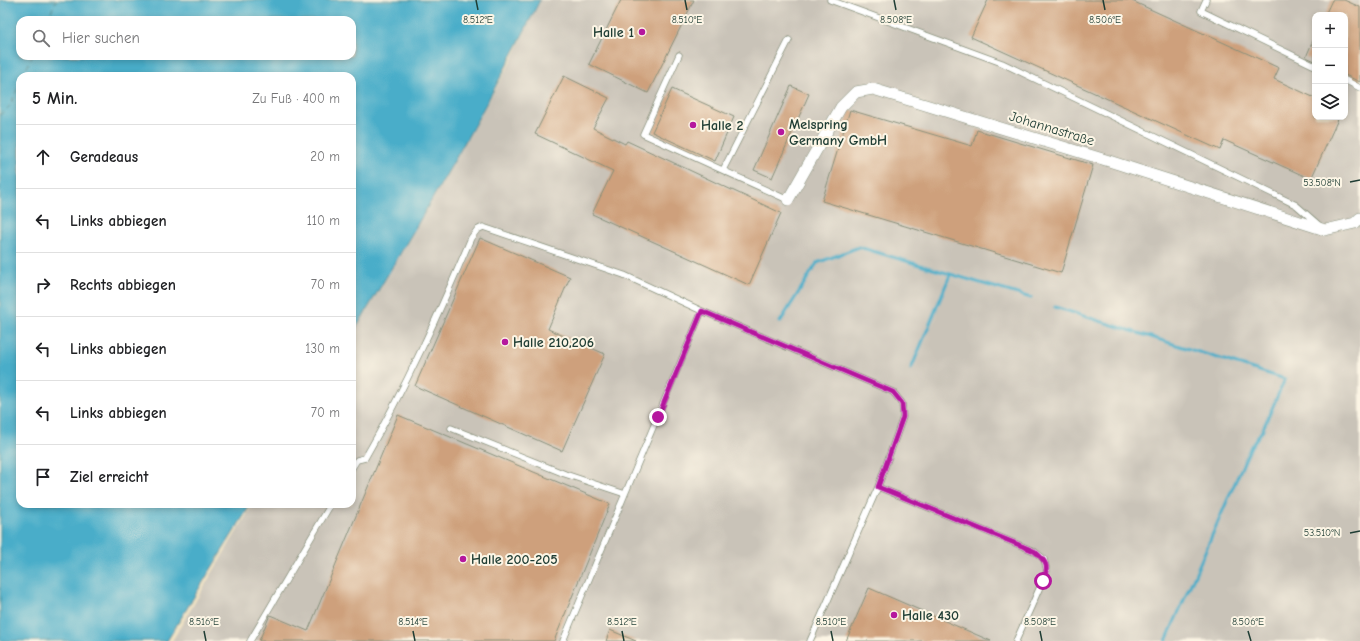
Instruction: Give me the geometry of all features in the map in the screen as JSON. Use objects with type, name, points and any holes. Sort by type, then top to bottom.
[{"type":"street","name":"Johannastraße","points":[[788,200],[841,107],[856,92],[873,89],[1109,161],[1325,230]]},
{"type":"street","points":[[1325,230],[1355,223],[1360,218]]},
{"type":"lane","points":[[830,0],[1002,63],[1296,205],[1325,230]]},
{"type":"lane","points":[[1206,0],[1201,11],[1312,65]]},
{"type":"lane","points":[[723,170],[789,40]]},
{"type":"lane","points":[[679,55],[643,134],[788,200]]},
{"type":"lane","points":[[1348,82],[1360,88]]},
{"type":"lane","points":[[356,462],[365,458],[395,406],[437,319],[471,238],[477,230],[483,227],[624,274],[702,311],[893,392],[902,403],[903,417],[878,487],[810,641]]},
{"type":"lane","points":[[563,641],[702,311]]},
{"type":"lane","points":[[451,428],[565,474],[625,494]]},
{"type":"lane","points":[[878,487],[1034,551],[1044,559],[1047,571],[1016,641]]},
{"type":"lane","points":[[250,641],[329,508]]},
{"type":"shaded area","points":[[540,0],[1360,0],[1360,641],[172,641],[251,508],[356,508],[356,329],[441,185],[511,61]]},
{"type":"water","points":[[0,0],[540,0],[519,43],[473,128],[356,328],[356,72],[16,72],[16,508],[249,508],[167,641],[0,641]]},
{"type":"building","name":"Halle 1","points":[[621,0],[694,0],[648,93],[589,64]]},
{"type":"building","points":[[988,0],[1130,0],[1279,68],[1274,79],[1312,97],[1312,120],[1338,120],[1311,179],[1224,140],[1220,150],[971,37]]},
{"type":"building","points":[[1332,0],[1344,0],[1360,7],[1360,82],[1348,76],[1348,12],[1326,12]]},
{"type":"building","points":[[1312,43],[1312,60],[1306,57]]},
{"type":"building","points":[[564,76],[609,98],[593,128],[625,144],[627,141],[781,213],[749,285],[592,214],[613,171],[535,134]]},
{"type":"building","name":"Melspring Germany GmbH","points":[[791,86],[809,94],[772,178],[754,170]]},
{"type":"building","name":"Halle 2","points":[[672,89],[734,117],[715,161],[652,132]]},
{"type":"building","points":[[850,110],[972,146],[977,130],[1093,165],[1061,273],[822,201]]},
{"type":"building","name":"Halle 210,206","points":[[480,238],[570,277],[548,329],[605,354],[562,451],[415,386]]},
{"type":"building","name":"Halle 200-205","points":[[398,415],[610,504],[554,641],[259,641],[270,615],[308,631]]},
{"type":"building","name":"Halle 430","points":[[869,588],[991,641],[846,641]]},
{"type":"building","points":[[610,630],[636,641],[606,641]]},
{"type":"waterway","points":[[780,322],[817,263],[859,247],[1031,298]]},
{"type":"waterway","points":[[911,369],[950,275]]},
{"type":"waterway","points":[[1055,307],[1285,379],[1262,431],[1251,446],[1166,641]]},
{"type":"ferry route","points":[[50,16],[56,0]]},
{"type":"ferry route","points":[[25,72],[30,60]]},
{"type":"ferry route","points":[[0,115],[10,106],[16,92]]},
{"type":"place","name":"Halle 1","points":[[642,32]]},
{"type":"place","name":"Halle 2","points":[[693,125]]},
{"type":"place","name":"Melspring Germany GmbH","points":[[781,132]]},
{"type":"place","name":"Halle 210,206","points":[[505,342]]},
{"type":"place","name":"Halle 200-205","points":[[463,559]]},
{"type":"place","name":"Halle 430","points":[[894,615]]},
{"type":"route","points":[[658,417],[702,311],[893,392],[902,403],[903,417],[878,487],[1034,551],[1044,559],[1047,571],[1043,581]]}]
